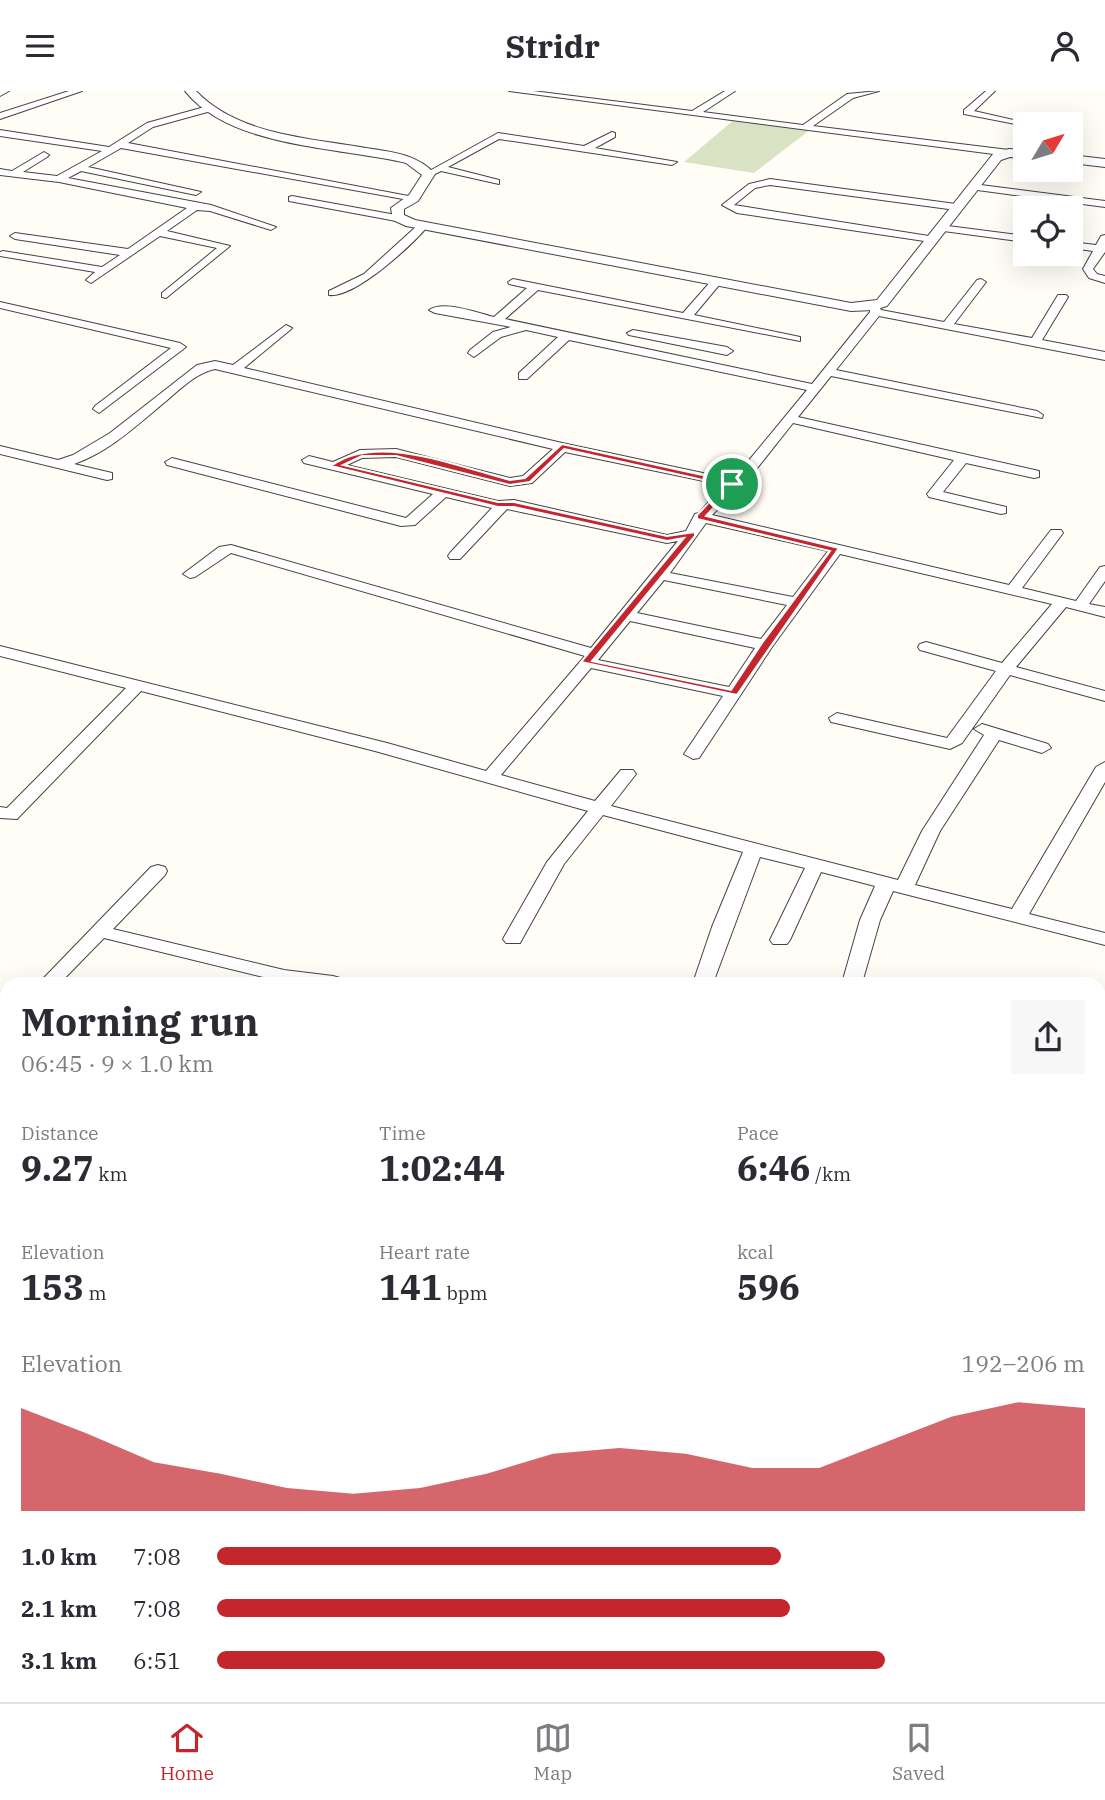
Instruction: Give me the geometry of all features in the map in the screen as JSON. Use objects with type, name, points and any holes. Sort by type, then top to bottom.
[{"type":"street","points":[[0,116],[78,91]]},
{"type":"street","points":[[190,91],[208,109],[264,132],[410,160],[434,171],[496,183]]},
{"type":"street","points":[[513,91],[1013,150]]},
{"type":"street","points":[[586,99],[602,91]]},
{"type":"street","points":[[695,113],[731,91]]},
{"type":"street","points":[[805,127],[850,96],[875,91]]},
{"type":"street","points":[[990,91],[967,112],[1013,121]]},
{"type":"street","points":[[59,179],[122,145],[150,125],[208,109]]},
{"type":"street","points":[[0,133],[111,150]]},
{"type":"street","points":[[583,149],[612,135]]},
{"type":"street","points":[[672,162],[494,137],[434,171],[414,198],[402,204],[396,212],[398,217],[423,226],[851,307],[875,309],[946,326],[1105,356]]},
{"type":"street","points":[[122,145],[414,198]]},
{"type":"street","points":[[489,779],[627,616],[692,534],[700,517],[746,473],[830,372],[875,309],[887,298],[935,233],[997,157],[1013,153]]},
{"type":"street","points":[[16,172],[44,155]]},
{"type":"street","points":[[1083,160],[1105,163]]},
{"type":"street","points":[[81,168],[196,192]]},
{"type":"street","points":[[0,172],[59,179],[211,208],[271,227]]},
{"type":"street","points":[[956,207],[770,182],[752,186],[727,205],[737,210],[935,233],[1013,238]]},
{"type":"street","points":[[973,187],[1105,204]]},
{"type":"street","points":[[292,198],[407,220]]},
{"type":"street","points":[[91,280],[195,207]]},
{"type":"street","points":[[333,293],[368,276],[423,226]]},
{"type":"street","points":[[159,233],[225,246],[166,295]]},
{"type":"street","points":[[15,236],[131,253]]},
{"type":"street","points":[[1,255],[33,239]]},
{"type":"street","points":[[1083,245],[1103,245],[1089,272],[1105,280]]},
{"type":"street","points":[[1,255],[105,271]]},
{"type":"street","points":[[513,282],[796,339]]},
{"type":"street","points":[[655,337],[682,316],[716,282]]},
{"type":"street","points":[[946,326],[981,282]]},
{"type":"street","points":[[497,320],[536,286]]},
{"type":"street","points":[[1035,343],[1062,297]]},
{"type":"street","points":[[0,305],[180,347],[99,409]]},
{"type":"street","points":[[435,310],[497,320],[815,388]]},
{"type":"street","points":[[474,353],[497,334],[526,327]]},
{"type":"street","points":[[234,369],[286,328]]},
{"type":"street","points":[[633,333],[727,351]]},
{"type":"street","points":[[523,376],[566,336]]},
{"type":"street","points":[[60,464],[76,458],[130,425],[201,368],[215,365],[732,484]]},
{"type":"street","points":[[830,372],[1037,415]]},
{"type":"street","points":[[790,419],[1034,474]]},
{"type":"street","points":[[335,466],[360,454],[396,453],[510,482],[527,480],[562,447]]},
{"type":"street","points":[[0,450],[107,476]]},
{"type":"street","points":[[964,457],[934,494],[1000,510]]},
{"type":"street","points":[[309,460],[502,506],[514,505],[667,539],[692,534]]},
{"type":"street","points":[[172,462],[401,522],[410,522],[443,492]]},
{"type":"street","points":[[455,556],[502,506]]},
{"type":"street","points":[[700,517],[1105,612]]},
{"type":"street","points":[[1011,592],[1056,533]]},
{"type":"street","points":[[190,574],[224,550],[232,548],[589,658],[734,693]]},
{"type":"street","points":[[693,754],[765,645],[836,550]]},
{"type":"street","points":[[1080,606],[1105,570]]},
{"type":"street","points":[[660,575],[797,602]]},
{"type":"street","points":[[837,718],[950,744],[1006,669],[1061,603]]},
{"type":"street","points":[[627,616],[765,645]]},
{"type":"street","points":[[926,647],[1105,696]]},
{"type":"street","points":[[0,651],[136,688],[381,747],[489,779],[1105,939]]},
{"type":"street","points":[[0,812],[11,815],[136,688]]},
{"type":"street","points":[[964,725],[1042,748]]},
{"type":"street","points":[[854,977],[870,920],[995,732]]},
{"type":"street","points":[[1018,916],[1105,767]]},
{"type":"street","points":[[513,939],[556,862],[626,774]]},
{"type":"street","points":[[705,977],[754,849]]},
{"type":"street","points":[[780,940],[816,864]]},
{"type":"street","points":[[55,977],[158,871]]},
{"type":"street","points":[[98,931],[291,977]]},
{"type":"green space","points":[[735,119],[811,129],[754,173],[684,162]]},
{"type":"route","points":[[562,447],[732,484],[700,517],[836,550],[765,645],[734,693],[586,662],[627,616],[692,534],[667,539],[514,505],[502,506],[335,466],[360,454],[396,453],[510,482],[527,480],[562,447]]}]
